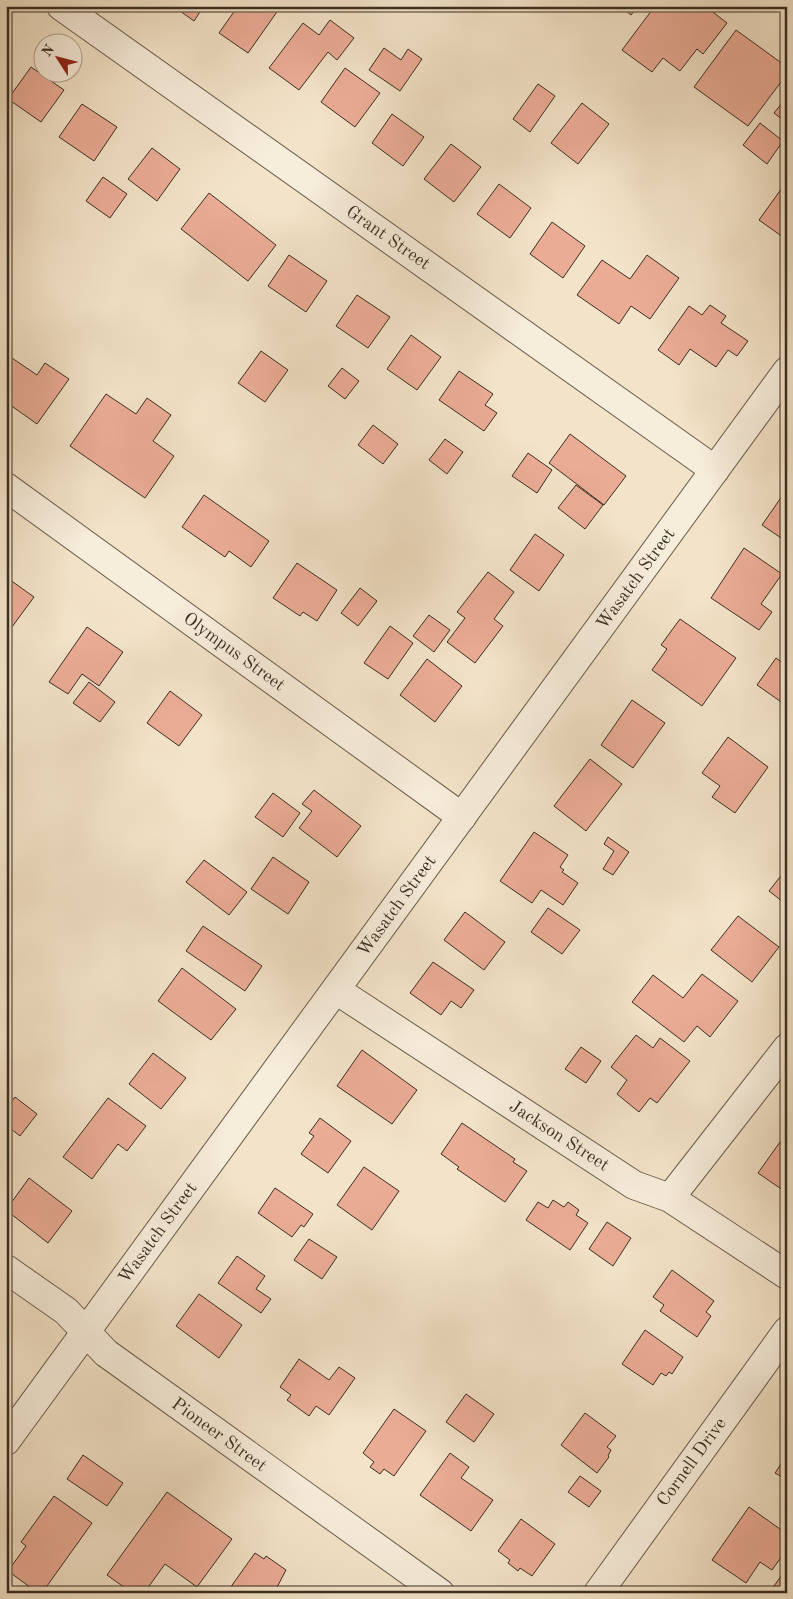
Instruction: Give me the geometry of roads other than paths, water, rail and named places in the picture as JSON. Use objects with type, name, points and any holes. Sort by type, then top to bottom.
[{"type":"street","name":"Grant Street","points":[[61,6],[715,470]]},
{"type":"street","name":"Wasatch Street","points":[[6,1440],[787,372]]},
{"type":"street","name":"Olympus Street","points":[[6,487],[462,817]]},
{"type":"street","name":"Jackson Street","points":[[336,990],[634,1185],[670,1198],[787,1275]]},
{"type":"street","points":[[670,1198],[787,1048]]},
{"type":"street","name":"Pioneer Street","points":[[6,1269],[66,1311],[106,1354],[440,1593]]},
{"type":"street","name":"Cornell Drive","points":[[598,1593],[787,1331]]}]
